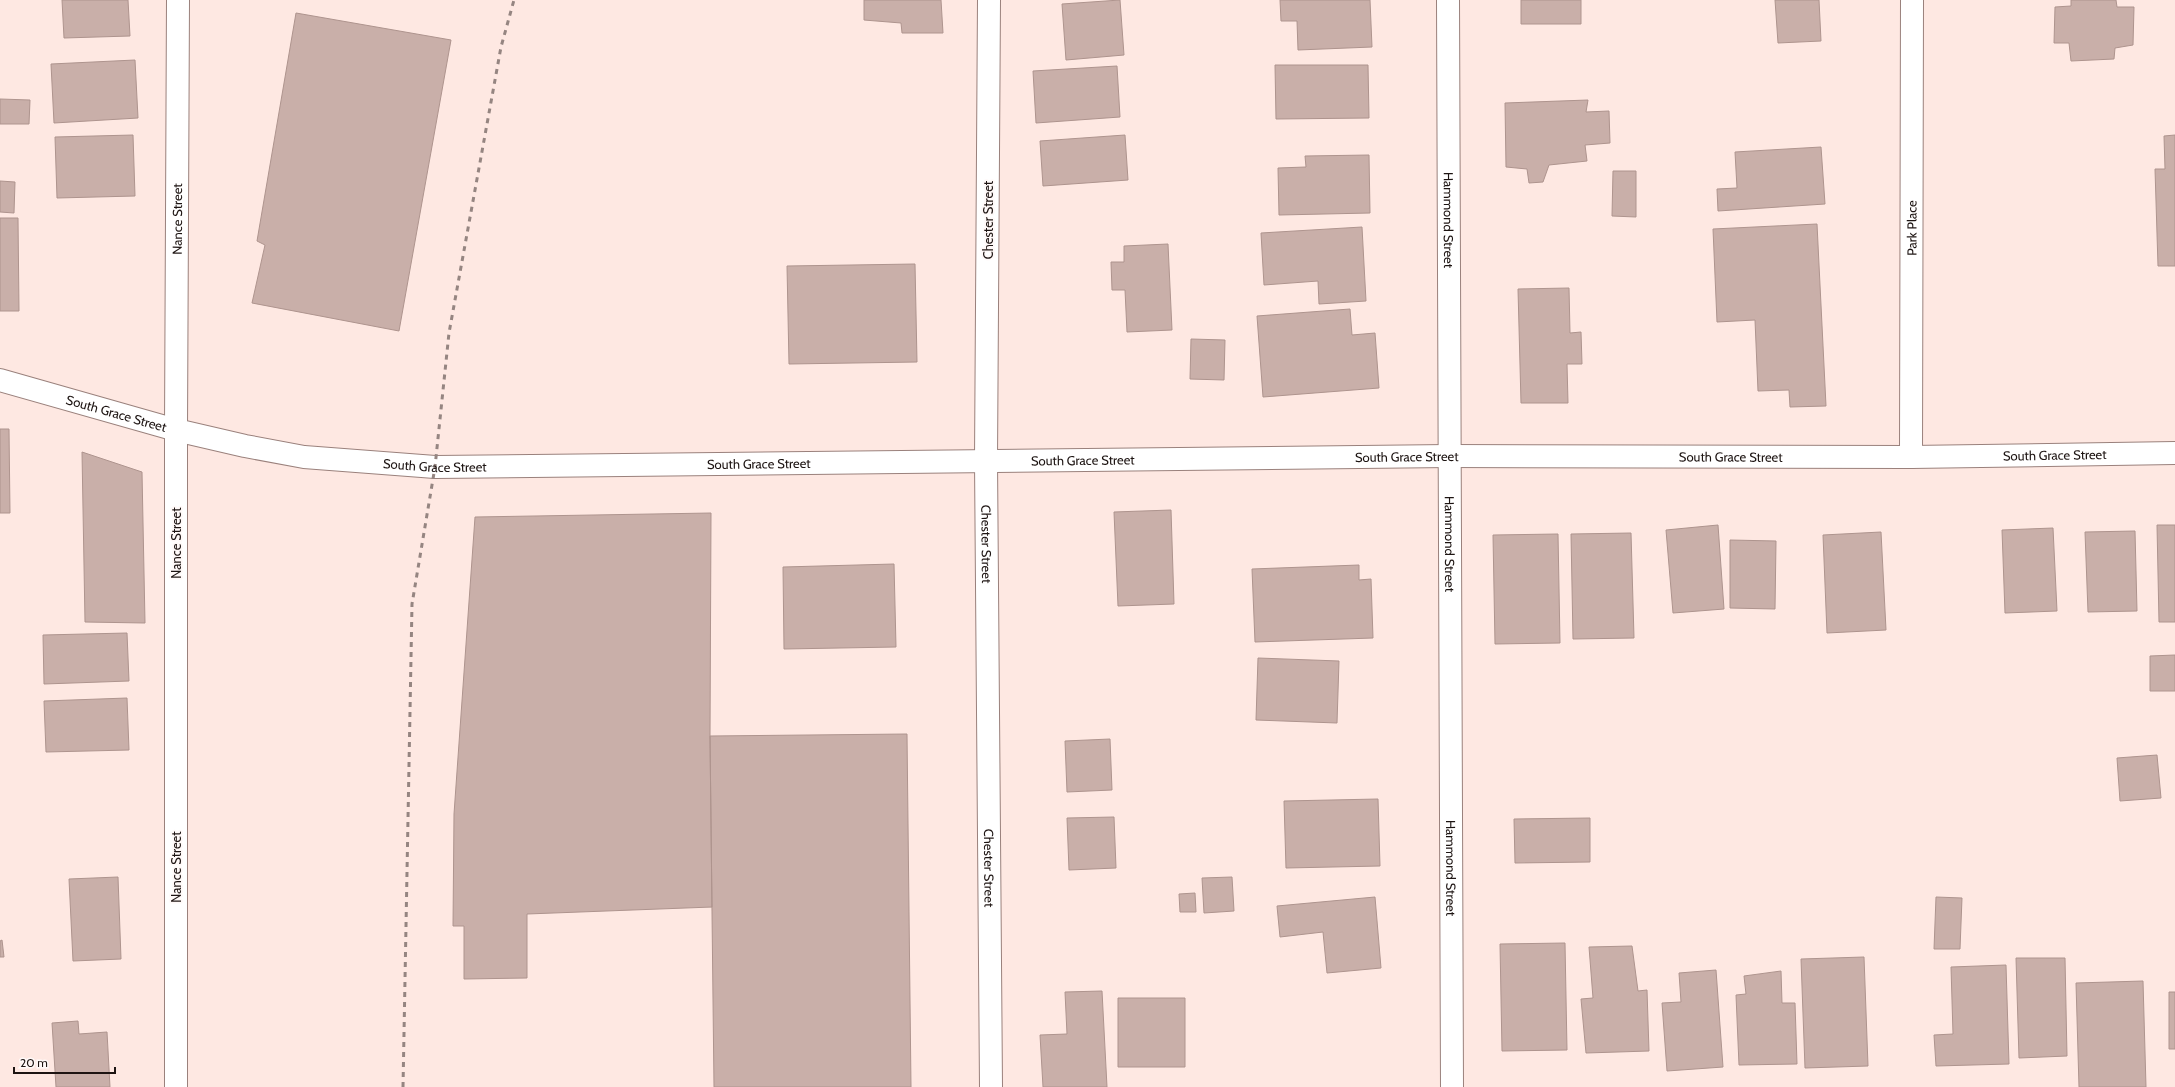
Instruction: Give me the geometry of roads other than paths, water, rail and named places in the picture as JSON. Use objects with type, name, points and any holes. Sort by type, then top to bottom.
[{"type":"street","name":"Nance Street","points":[[176,1087],[176,430],[178,0]]},
{"type":"street","name":"Chester Street","points":[[989,0],[986,460],[991,1087]]},
{"type":"street","name":"Hammond Street","points":[[1448,0],[1452,1087]]},
{"type":"street","name":"Park Place","points":[[1911,457],[1912,0]]},
{"type":"street","name":"South Grace Street","points":[[0,380],[176,430],[245,446],[304,457],[435,466],[1449,456],[1911,457],[2175,453]]},
{"type":"railway","points":[[403,1087],[412,604],[435,467],[449,333],[501,47],[514,0]]}]
